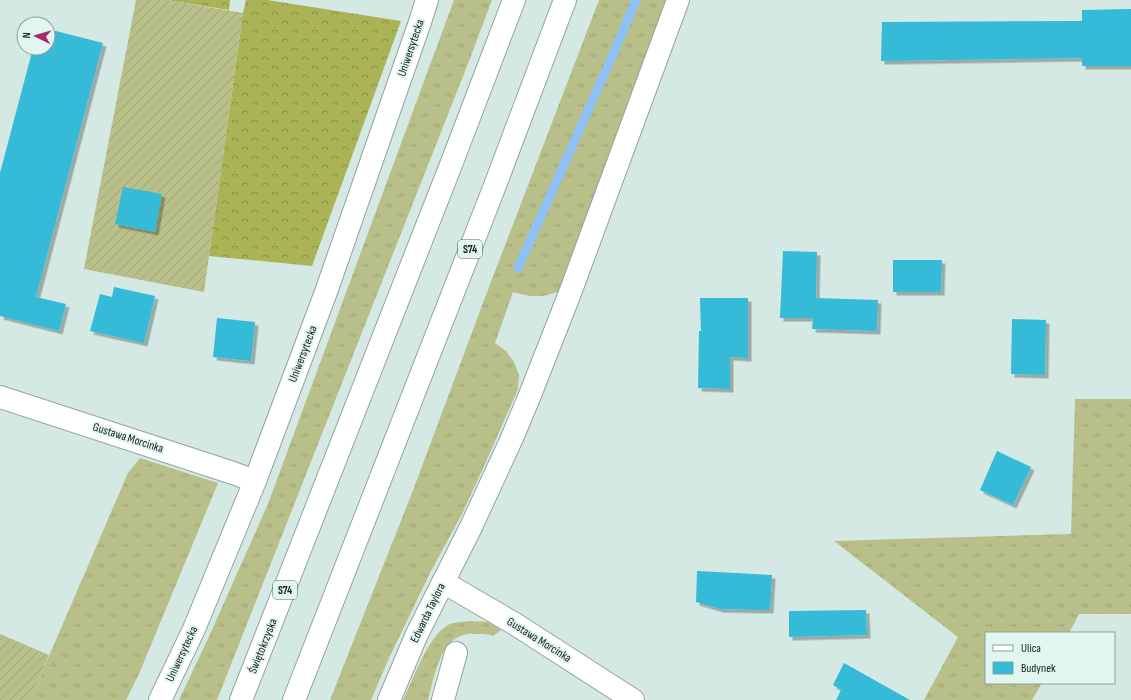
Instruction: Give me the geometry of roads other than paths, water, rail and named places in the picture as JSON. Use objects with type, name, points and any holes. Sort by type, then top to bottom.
[{"type":"main road","name":"Uniwersytecka","points":[[160,700],[194,629],[255,482],[326,292],[427,0]]},
{"type":"main road","name":"Świętokrzyska","points":[[241,700],[328,481],[514,0]]},
{"type":"main road","name":"S74","points":[[294,700],[372,497],[494,188],[565,0]]},
{"type":"main road","name":"Edwarda Taylora","points":[[389,700],[417,634],[471,527],[512,438],[570,293],[678,0]]},
{"type":"main road","name":"Gustawa Morcinka","points":[[0,397],[233,472],[255,482]]},
{"type":"main road","name":"Gustawa Morcinka","points":[[443,582],[515,624],[633,700]]},
{"type":"main road","points":[[442,700],[456,653]]},
{"type":"waterway","points":[[518,268],[636,0]]}]
